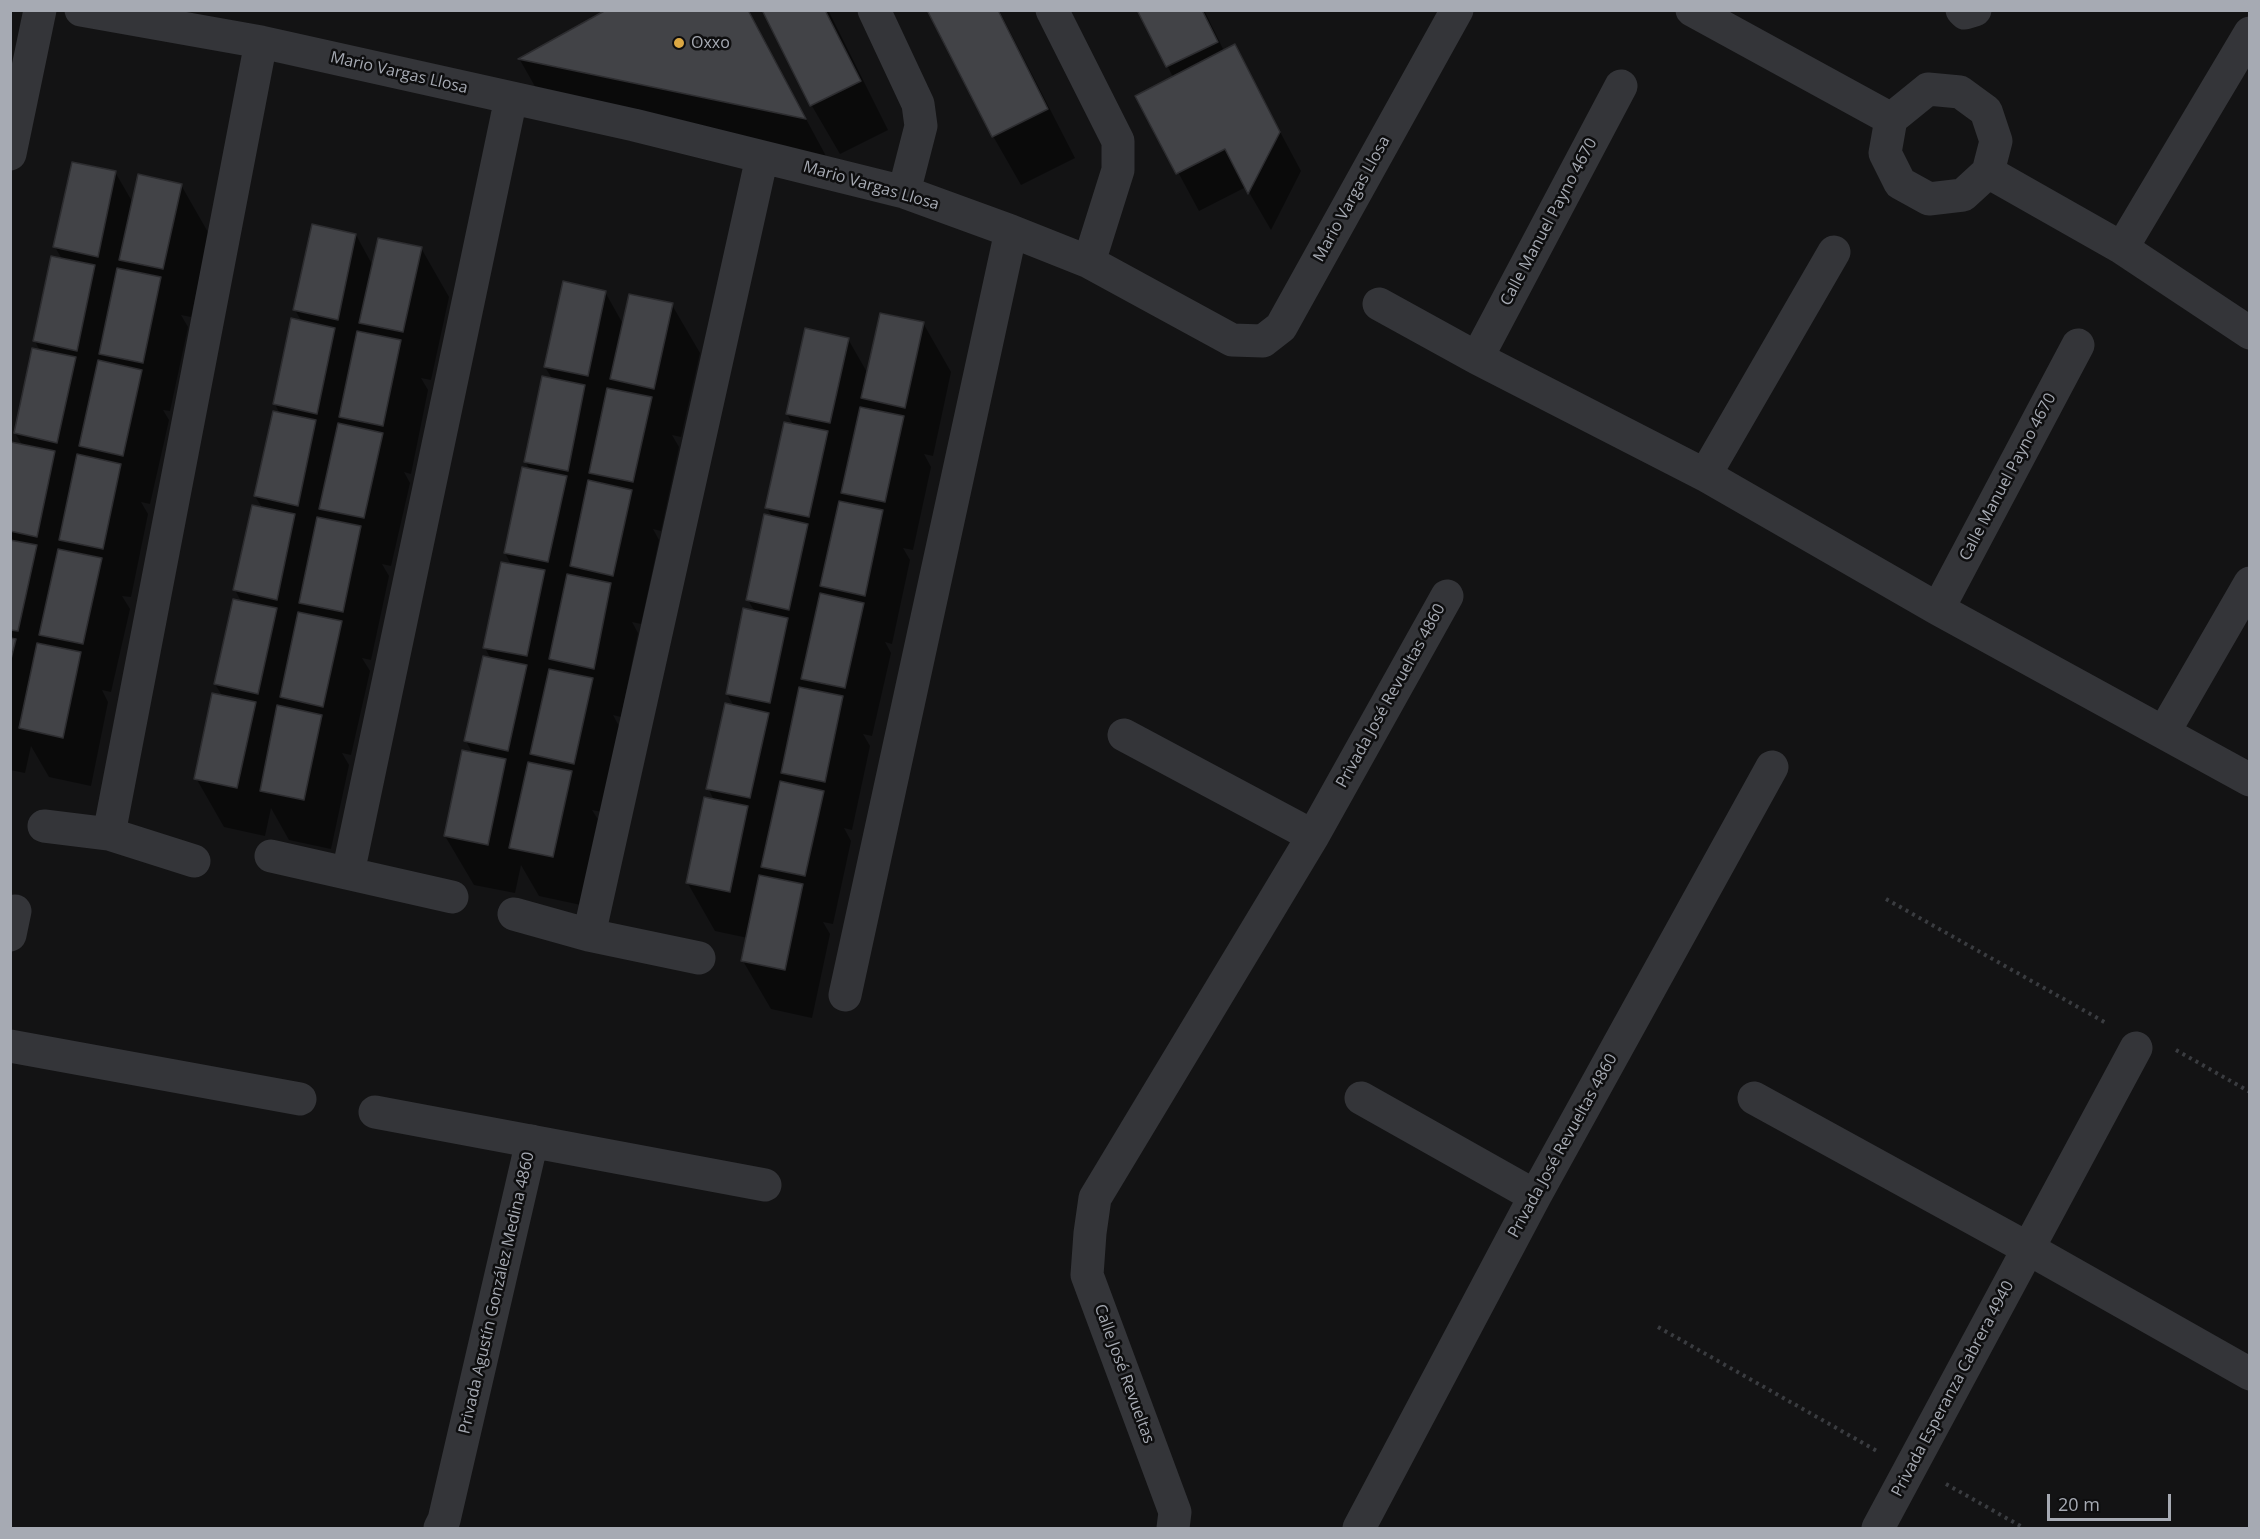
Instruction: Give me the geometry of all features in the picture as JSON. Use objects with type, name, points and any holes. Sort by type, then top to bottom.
[{"type":"street","points":[[10,154],[40,10]]},
{"type":"street","name":"Mario Vargas Llosa","points":[[81,10],[261,42],[511,98],[904,192],[1089,262],[1232,340],[1263,341],[1281,327],[1457,10]]},
{"type":"street","points":[[874,10],[918,104],[921,126],[904,192]]},
{"type":"street","points":[[1052,10],[1118,141],[1118,170],[1089,262]]},
{"type":"street","points":[[1692,10],[1891,119]]},
{"type":"street","points":[[1962,10],[1965,12],[1975,10]]},
{"type":"street","points":[[2122,248],[2250,33]]},
{"type":"street","points":[[109,834],[261,42]]},
{"type":"street","name":"Calle Manuel Payno 4670","points":[[1477,358],[1621,86]]},
{"type":"street","points":[[1928,89],[1960,92],[1986,111],[1996,141],[1988,172],[1963,195],[1929,199],[1900,183],[1885,153],[1891,119],[1928,89]]},
{"type":"street","points":[[348,873],[511,98]]},
{"type":"street","points":[[589,934],[762,157]]},
{"type":"street","points":[[1988,172],[2122,248],[2250,333]]},
{"type":"street","points":[[845,994],[1011,231]]},
{"type":"street","points":[[1705,475],[1834,252]]},
{"type":"street","points":[[1379,304],[1477,358],[1705,475],[1938,609],[2250,780]]},
{"type":"street","name":"Calle Manuel Payno 4670","points":[[1938,609],[2078,345]]},
{"type":"street","points":[[2164,732],[2250,583]]},
{"type":"street","name":"Privada José Revueltas 4860","points":[[1090,1233],[1095,1198],[1313,836],[1447,596]]},
{"type":"street","points":[[1124,735],[1313,836]]},
{"type":"street","name":"Privada José Revueltas 4860","points":[[1359,1528],[1535,1196],[1772,767]]},
{"type":"street","points":[[44,826],[109,834],[194,861]]},
{"type":"street","points":[[271,856],[452,897]]},
{"type":"street","points":[[514,914],[589,934],[699,958]]},
{"type":"street","points":[[10,1046],[300,1099]]},
{"type":"street","name":"Privada Esperanza Cabrera 4940","points":[[1878,1528],[2136,1048]]},
{"type":"street","points":[[1361,1098],[1535,1196]]},
{"type":"street","points":[[1754,1098],[2250,1374]]},
{"type":"street","name":"Privada Agustín González Medina 4860","points":[[375,1112],[532,1141],[444,1520],[440,1528]]},
{"type":"street","points":[[532,1141],[765,1185]]},
{"type":"street","name":"Calle José Revueltas","points":[[1090,1233],[1087,1275],[1182,1523]]},
{"type":"path","points":[[1886,899],[2111,1026]]},
{"type":"path","points":[[2176,1050],[2250,1092]]},
{"type":"path","points":[[1658,1327],[1883,1455]]},
{"type":"path","points":[[1946,1484],[2024,1528]]},
{"type":"building","points":[[606,10],[748,10],[806,119],[518,59]]},
{"type":"building","points":[[762,10],[825,10],[861,81],[810,106]]},
{"type":"building","points":[[927,10],[998,10],[1048,109],[992,137]]},
{"type":"building","points":[[1137,10],[1202,10],[1218,42],[1166,67]]},
{"type":"building","points":[[1235,44],[1280,132],[1248,194],[1225,149],[1176,174],[1135,96]]},
{"type":"building","points":[[72,162],[116,171],[98,257],[53,247]]},
{"type":"building","points":[[138,174],[182,184],[163,269],[119,260]]},
{"type":"building","points":[[312,224],[356,234],[338,320],[293,310]]},
{"type":"building","points":[[378,238],[422,247],[403,332],[359,323]]},
{"type":"building","points":[[51,256],[95,265],[77,351],[33,341]]},
{"type":"building","points":[[117,268],[161,277],[143,363],[99,354]]},
{"type":"building","points":[[563,281],[606,291],[588,376],[544,367]]},
{"type":"building","points":[[629,294],[673,303],[654,389],[610,379]]},
{"type":"building","points":[[880,313],[924,322],[905,408],[861,398]]},
{"type":"building","points":[[291,318],[335,328],[317,414],[273,404]]},
{"type":"building","points":[[805,328],[849,338],[830,423],[786,414]]},
{"type":"building","points":[[357,331],[401,340],[383,426],[339,417]]},
{"type":"building","points":[[32,348],[76,357],[57,443],[14,433]]},
{"type":"building","points":[[98,360],[142,370],[123,456],[79,446]]},
{"type":"building","points":[[542,376],[585,385],[568,471],[524,462]]},
{"type":"building","points":[[607,388],[652,397],[633,482],[589,473]]},
{"type":"building","points":[[860,407],[904,416],[885,502],[841,493]]},
{"type":"building","points":[[273,411],[316,420],[298,506],[254,496]]},
{"type":"building","points":[[784,422],[828,431],[809,517],[765,508]]},
{"type":"building","points":[[338,423],[383,433],[364,518],[319,509]]},
{"type":"building","points":[[11,442],[55,451],[37,537],[10,531]]},
{"type":"building","points":[[77,454],[121,464],[103,549],[59,540]]},
{"type":"building","points":[[522,467],[567,476],[548,562],[504,553]]},
{"type":"building","points":[[588,480],[632,490],[613,576],[570,566]]},
{"type":"building","points":[[839,501],[883,510],[865,596],[820,586]]},
{"type":"building","points":[[252,505],[295,514],[277,600],[233,590]]},
{"type":"building","points":[[764,514],[808,524],[789,610],[746,600]]},
{"type":"building","points":[[317,517],[361,526],[343,612],[299,603]]},
{"type":"building","points":[[10,540],[37,545],[18,631],[10,630]]},
{"type":"building","points":[[58,549],[102,558],[83,644],[39,635]]},
{"type":"building","points":[[501,562],[545,570],[527,656],[483,648]]},
{"type":"building","points":[[567,574],[611,583],[594,669],[549,659]]},
{"type":"building","points":[[820,593],[864,603],[845,688],[801,679]]},
{"type":"building","points":[[233,599],[277,608],[258,694],[214,684]]},
{"type":"building","points":[[743,608],[788,618],[770,703],[726,694]]},
{"type":"building","points":[[298,612],[342,621],[323,707],[280,697]]},
{"type":"building","points":[[10,638],[16,639],[10,663]]},
{"type":"building","points":[[37,643],[81,652],[63,738],[19,728]]},
{"type":"building","points":[[483,656],[527,665],[508,751],[464,741]]},
{"type":"building","points":[[549,669],[593,678],[574,764],[530,754]]},
{"type":"building","points":[[799,687],[843,696],[825,782],[781,773]]},
{"type":"building","points":[[212,693],[256,702],[237,788],[194,779]]},
{"type":"building","points":[[725,703],[769,713],[750,798],[706,789]]},
{"type":"building","points":[[277,705],[322,715],[304,800],[260,791]]},
{"type":"building","points":[[462,750],[506,759],[488,845],[444,836]]},
{"type":"building","points":[[528,762],[572,771],[553,857],[509,848]]},
{"type":"building","points":[[780,781],[824,791],[805,876],[761,867]]},
{"type":"building","points":[[704,797],[748,806],[730,892],[686,883]]},
{"type":"building","points":[[759,875],[803,884],[785,970],[741,961]]},
{"type":"place","name":"Oxxo","points":[[679,43]]}]
